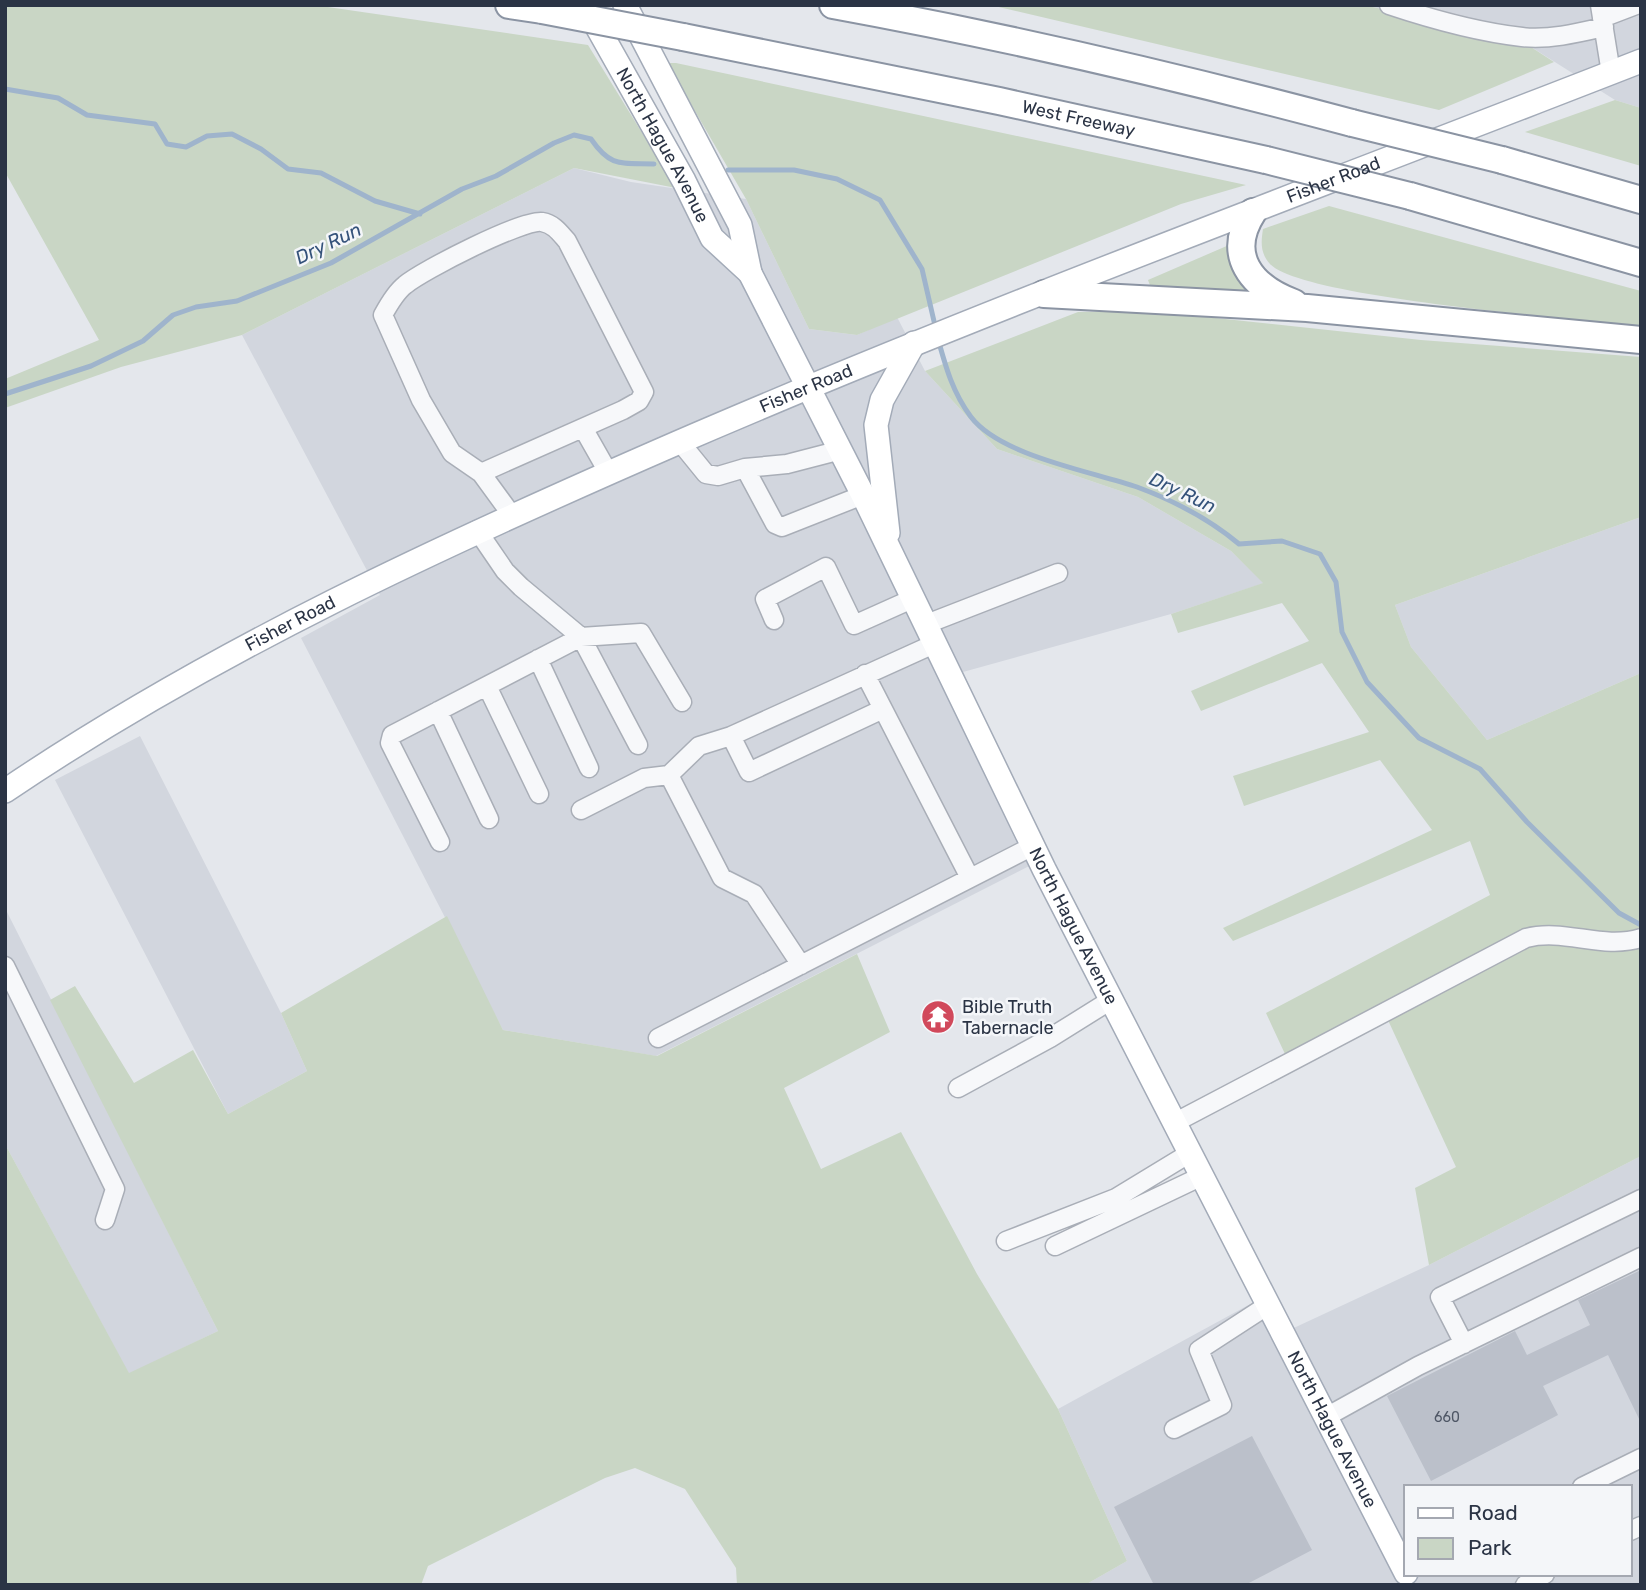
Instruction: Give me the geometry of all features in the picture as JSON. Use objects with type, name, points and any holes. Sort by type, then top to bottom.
[{"type":"highway","name":"West Freeway","points":[[509,5],[986,98],[1266,160],[1410,196],[1641,263]]},
{"type":"highway","points":[[833,5],[995,36],[1194,81],[1502,160],[1641,200]]},
{"type":"highway","points":[[1253,212],[1242,234],[1243,259],[1248,270],[1266,290],[1307,308]]},
{"type":"highway","points":[[1044,294],[1307,308],[1641,340]]},
{"type":"main road","name":"North Hague Avenue","points":[[586,5],[684,181],[712,239],[750,273]]},
{"type":"main road","name":"North Hague Avenue","points":[[625,5],[740,225],[750,273],[810,387],[1033,846],[1404,1566]]},
{"type":"main road","name":"Fisher Road","points":[[5,791],[125,715],[274,632],[511,514],[956,326],[1641,61]]},
{"type":"main road","points":[[891,554],[876,425],[882,400],[914,343]]},
{"type":"street","points":[[1389,5],[1428,18],[1524,37],[1570,34],[1602,17],[1636,5]]},
{"type":"street","points":[[1602,17],[1611,73]]},
{"type":"street","points":[[481,473],[623,410],[639,401],[644,392],[567,241],[555,226],[541,221],[526,224],[443,260],[404,286],[383,315],[421,400],[452,453],[481,473],[511,514]]},
{"type":"street","points":[[583,428],[608,472]]},
{"type":"street","points":[[680,442],[706,474],[718,476],[745,468],[787,464],[841,450]]},
{"type":"street","points":[[745,468],[775,524],[782,527],[863,495]]},
{"type":"street","points":[[477,530],[505,570],[581,637],[638,745]]},
{"type":"street","points":[[774,620],[765,600],[827,567],[854,625],[912,599]]},
{"type":"street","points":[[581,810],[644,778],[669,775],[699,746],[731,736],[865,674],[929,634],[1058,573]]},
{"type":"street","points":[[440,842],[390,743],[392,735],[581,637],[641,633],[682,702]]},
{"type":"street","points":[[538,659],[589,768]]},
{"type":"street","points":[[865,674],[970,878]]},
{"type":"street","points":[[487,686],[539,794]]},
{"type":"street","points":[[731,736],[749,772],[883,709]]},
{"type":"street","points":[[438,711],[489,819]]},
{"type":"street","points":[[669,775],[722,878],[754,894],[801,965]]},
{"type":"street","points":[[658,1038],[1033,846]]},
{"type":"street","points":[[1174,1123],[1526,938],[1554,936],[1604,944],[1625,943],[1641,938]]},
{"type":"street","points":[[5,966],[115,1189],[105,1220]]},
{"type":"street","points":[[958,1088],[1111,1000]]},
{"type":"street","points":[[1006,1241],[1116,1198],[1161,1173],[1189,1153]]},
{"type":"street","points":[[1055,1246],[1202,1176]]},
{"type":"street","points":[[1464,1344],[1440,1297],[1641,1199]]},
{"type":"street","points":[[1326,1417],[1464,1344],[1641,1257]]},
{"type":"street","points":[[1174,1429],[1222,1405],[1199,1350],[1268,1305]]},
{"type":"street","points":[[1586,1485],[1641,1458]]},
{"type":"street","points":[[1525,1585],[1541,1576]]},
{"type":"shaded area","points":[[1364,5],[1641,5],[1641,108],[1615,100],[1520,40]]},
{"type":"shaded area","points":[[574,168],[631,182],[746,199],[809,329],[857,335],[897,317],[925,371],[997,449],[1138,497],[1231,551],[1264,583],[1171,614],[963,672],[1047,857],[656,1056],[503,1030],[301,638],[380,595],[242,335]]},
{"type":"shaded area","points":[[1641,517],[1641,673],[1487,740],[1411,647],[1395,605]]},
{"type":"shaded area","points":[[140,736],[281,1013],[307,1071],[228,1114],[55,780]]},
{"type":"shaded area","points":[[5,908],[218,1331],[129,1374],[5,1144]]},
{"type":"shaded area","points":[[1641,1156],[1641,1585],[1085,1585],[1127,1561],[1058,1409],[1265,1296],[1283,1333],[1429,1265]]},
{"type":"green space","points":[[5,5],[314,5],[588,45],[676,188],[574,168],[242,335],[121,367],[5,408],[5,379],[99,340],[5,172]]},
{"type":"green space","points":[[990,5],[1364,5],[1520,40],[1554,62],[1439,110]]},
{"type":"green space","points":[[667,63],[1246,185],[1181,204],[857,335],[809,329],[746,199]]},
{"type":"green space","points":[[1615,100],[1641,108],[1641,166],[1525,132]]},
{"type":"green space","points":[[1329,206],[1641,291],[1641,326],[1385,297],[1293,276],[1270,264],[1262,247],[1263,229]]},
{"type":"green space","points":[[1229,245],[1254,296],[1151,288],[1148,280]]},
{"type":"green space","points":[[1150,311],[1421,340],[1641,357],[1641,517],[1395,605],[1411,647],[1487,740],[1641,673],[1641,1156],[1429,1265],[1415,1188],[1456,1167],[1381,1005],[1285,1054],[1266,1013],[1490,895],[1470,841],[1233,941],[1223,928],[1432,830],[1380,760],[1244,806],[1233,776],[1369,732],[1322,663],[1201,711],[1191,691],[1309,641],[1282,603],[1178,633],[1171,614],[1263,583],[1231,551],[1138,497],[997,449],[925,371],[1078,312]]},
{"type":"green space","points":[[447,916],[503,1030],[657,1056],[857,954],[890,1032],[784,1088],[821,1169],[901,1132],[977,1274],[1058,1409],[1127,1561],[1085,1585],[737,1585],[736,1568],[685,1489],[635,1468],[605,1478],[428,1566],[421,1585],[5,1585],[5,1144],[129,1373],[218,1331],[50,1000],[75,986],[134,1083],[193,1050],[228,1114],[307,1071],[281,1013]]},
{"type":"building","points":[[1641,1270],[1641,1423],[1608,1355],[1543,1386],[1558,1415],[1431,1481],[1387,1396],[1515,1331],[1527,1355],[1590,1325],[1578,1300]]},
{"type":"building","points":[[1252,1436],[1312,1550],[1245,1585],[1154,1585],[1114,1507]]},
{"type":"waterway","points":[[5,89],[58,98],[87,115],[155,124],[167,144],[186,147],[207,136],[232,134],[261,149],[288,169],[321,173],[375,201],[420,214]]},
{"type":"waterway","name":"Dry Run","points":[[5,394],[91,366],[143,341],[173,315],[196,307],[237,301],[331,263],[462,189],[496,176],[554,143],[574,135],[591,139],[605,155],[618,162],[654,164]]},
{"type":"waterway","name":"Dry Run","points":[[728,170],[794,170],[837,179],[880,200],[922,269],[936,330]]},
{"type":"waterway","name":"Dry Run","points":[[938,339],[959,399],[985,431],[1003,442],[1048,461],[1165,498],[1203,518],[1239,544],[1282,541],[1320,554],[1336,582],[1342,632],[1367,682],[1419,738],[1480,769],[1527,822],[1619,913],[1641,925]]},
{"type":"place","name":"Bible Truth Tabernacle","points":[[938,1017]]}]
